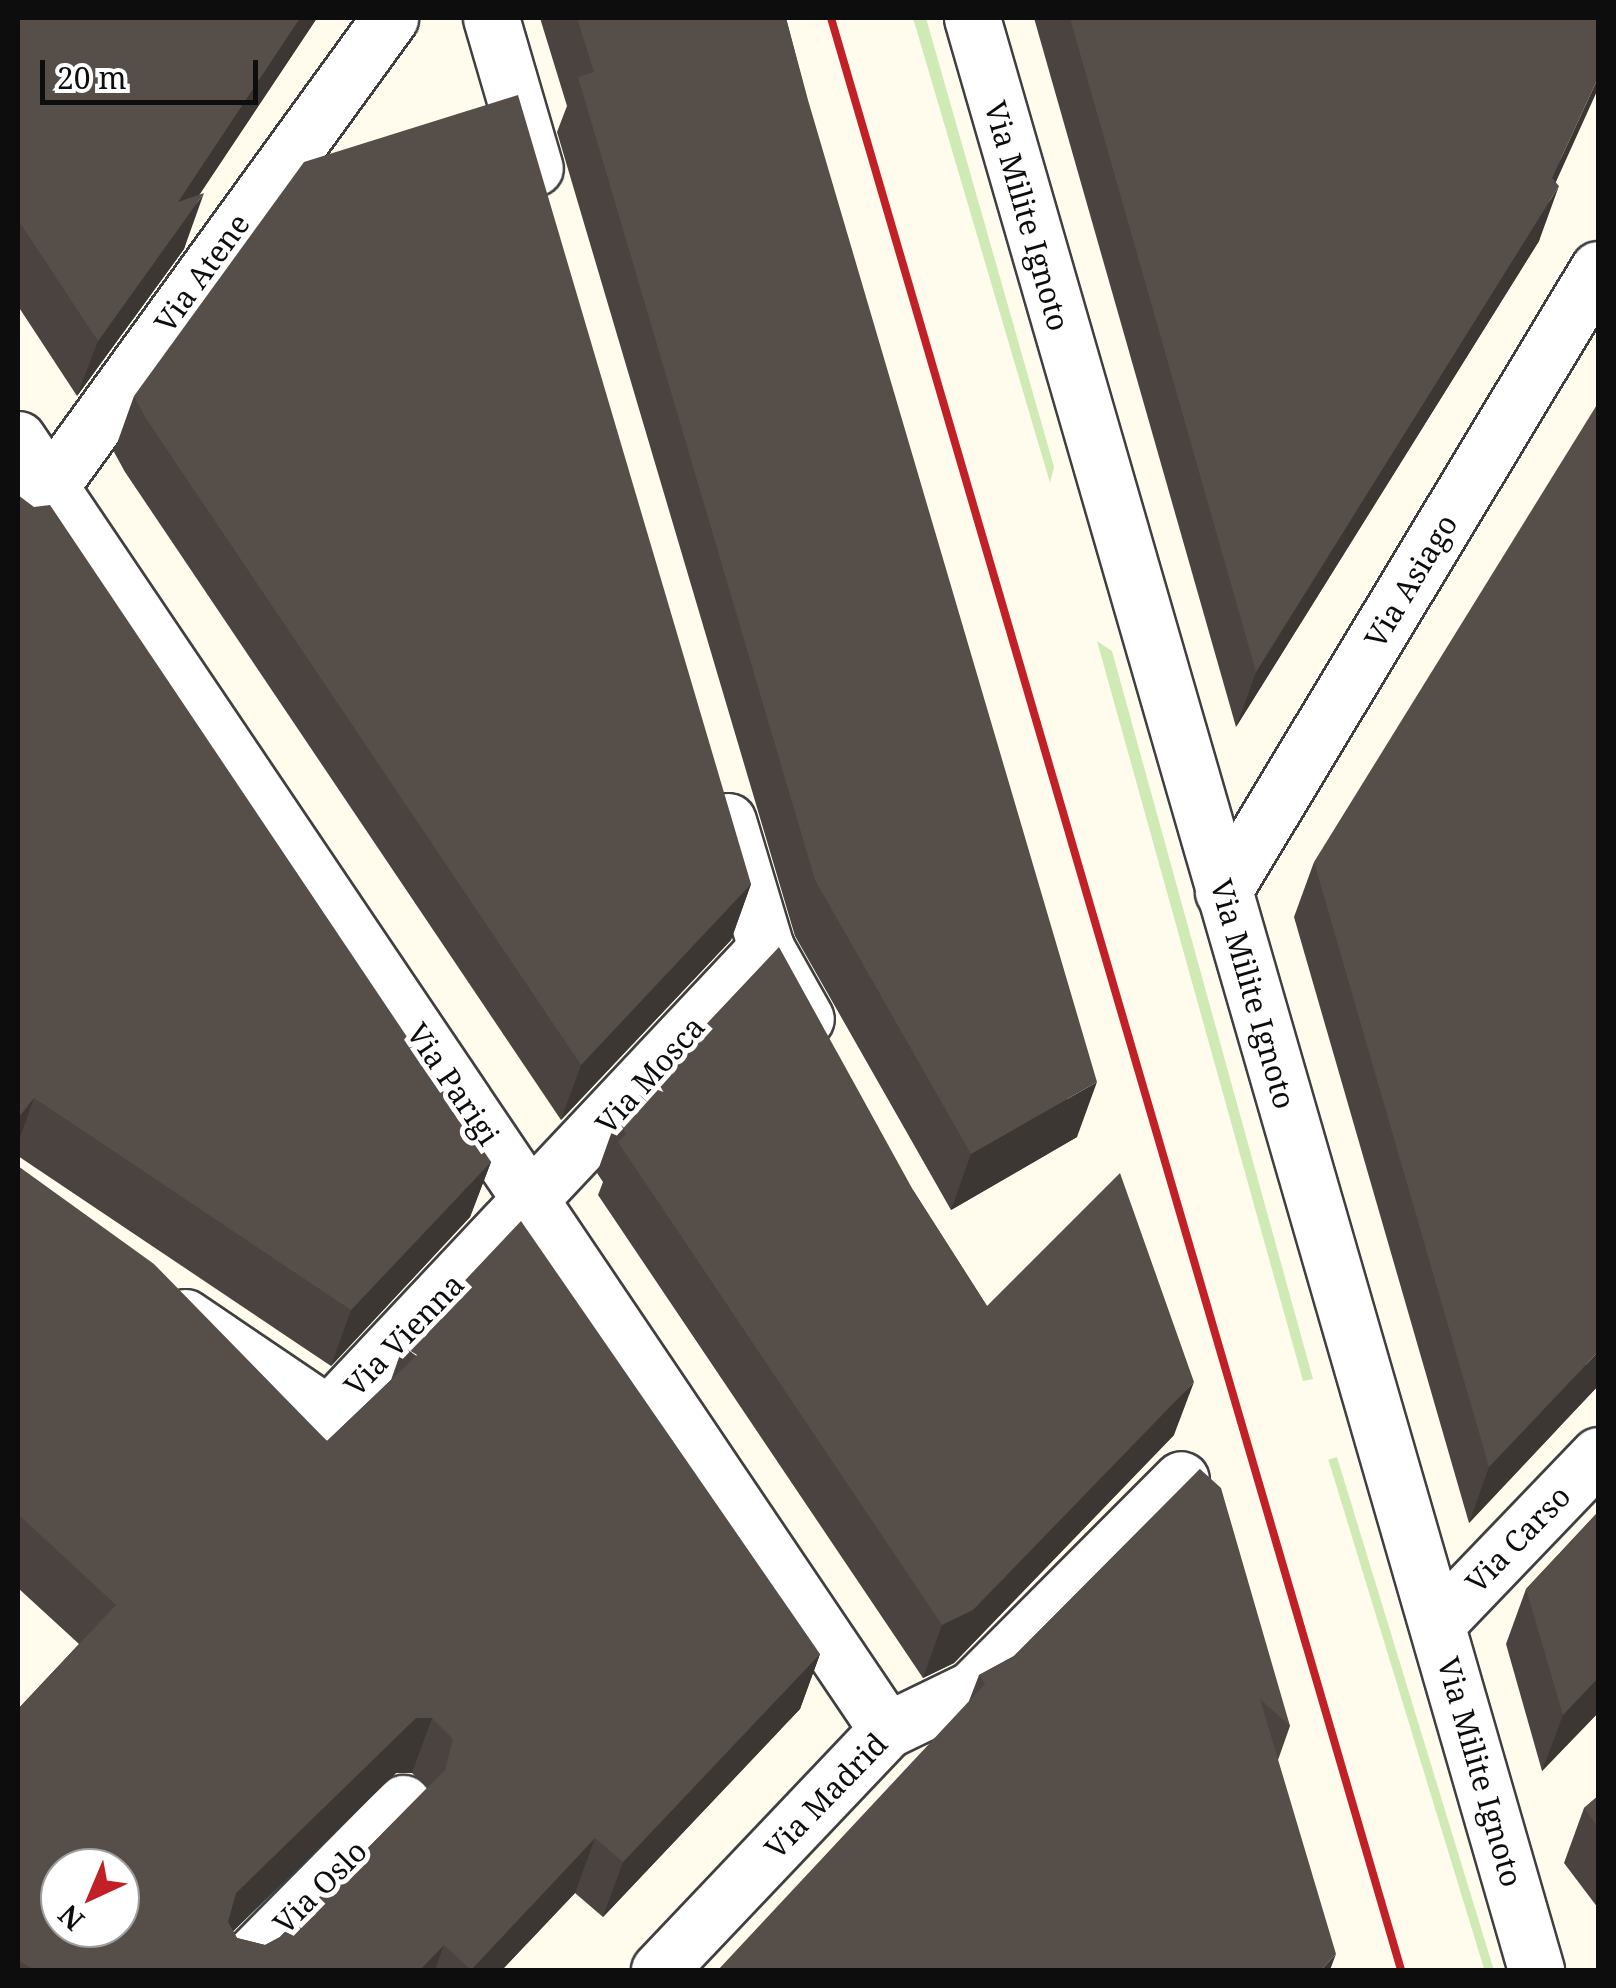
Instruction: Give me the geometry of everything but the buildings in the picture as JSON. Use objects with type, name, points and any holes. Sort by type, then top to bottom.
[{"type":"street","name":"Via Atene","points":[[18,530],[47,484],[390,18]]},
{"type":"street","points":[[490,18],[552,226]]},
{"type":"street","name":"Via Milite Ignoto","points":[[972,18],[1536,1970]]},
{"type":"street","name":"Via Asiago","points":[[1223,892],[1598,269]]},
{"type":"street","name":"Via Parigi","points":[[18,438],[887,1730]]},
{"type":"street","points":[[715,777],[766,948],[835,1070]]},
{"type":"street","name":"Via Mosca","points":[[534,1202],[766,948]]},
{"type":"street","name":"Via Vienna","points":[[148,1291],[328,1414],[534,1202]]},
{"type":"street","name":"Via Carso","points":[[1438,1622],[1598,1455]]},
{"type":"street","name":"Via Madrid","points":[[659,1970],[887,1730],[972,1689],[1181,1479]]},
{"type":"street","name":"Via Oslo","points":[[238,1970],[403,1803]]},
{"type":"green space","points":[[913,18],[926,18],[1054,467],[1050,483]]},
{"type":"green space","points":[[1097,641],[1112,651],[1313,1379],[1303,1381]]},
{"type":"green space","points":[[1337,1457],[1494,1970],[1484,1970],[1328,1460]]},
{"type":"railway","points":[[831,18],[1401,1970]]}]
